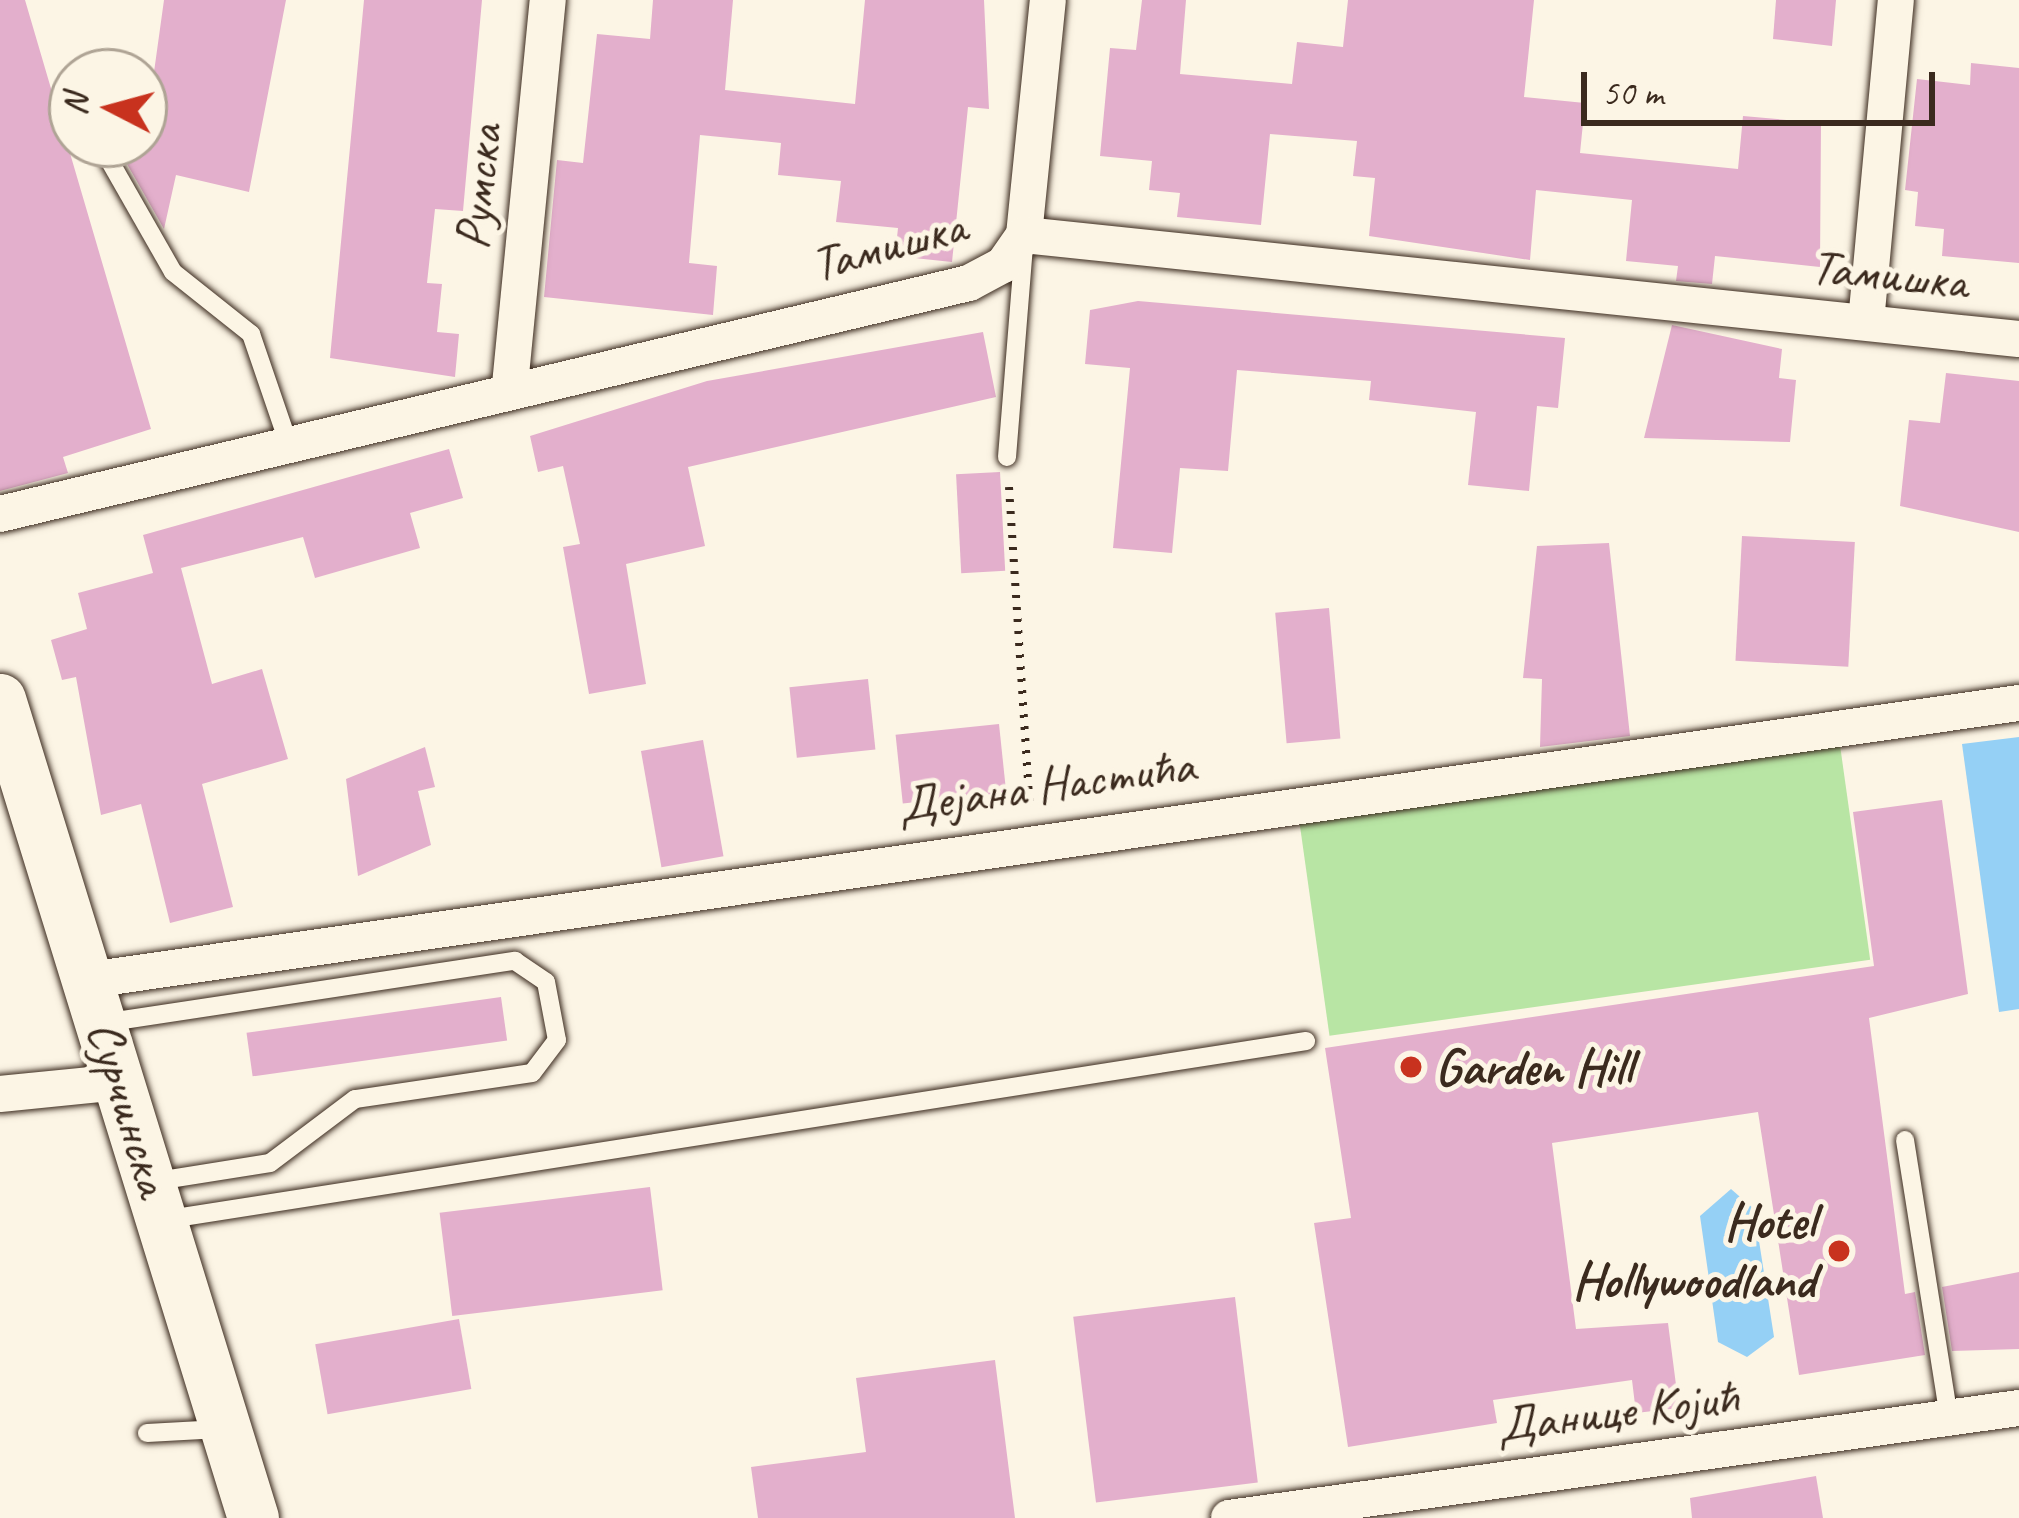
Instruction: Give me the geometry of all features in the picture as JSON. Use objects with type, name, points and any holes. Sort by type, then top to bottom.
[{"type":"main road","name":"Сурчинска","points":[[0,698],[253,1518]]},
{"type":"street","name":"Румска","points":[[510,385],[548,0]]},
{"type":"street","points":[[1024,235],[1048,0]]},
{"type":"street","points":[[1866,322],[1896,0]]},
{"type":"street","name":"Тамишка","points":[[0,514],[510,385],[969,283],[1003,265],[1024,235],[2019,339]]},
{"type":"street","name":"Дејана Настића","points":[[96,1001],[1031,839],[2019,703]]},
{"type":"street","points":[[0,1094],[121,1082]]},
{"type":"street","name":"Данице Којић","points":[[1228,1518],[2019,1408]]},
{"type":"lane","points":[[114,168],[173,272],[251,334],[287,439]]},
{"type":"lane","points":[[1007,457],[1024,235]]},
{"type":"lane","points":[[96,1001],[515,961],[546,982],[557,1040],[532,1073],[355,1100],[270,1163],[158,1201]]},
{"type":"lane","points":[[158,1201],[1306,1042]]},
{"type":"lane","points":[[1905,1141],[1949,1419]]},
{"type":"lane","points":[[147,1433],[226,1429]]},
{"type":"path","points":[[1007,457],[1031,839]]},
{"type":"green space","points":[[1839,738],[1870,960],[1329,1036],[1298,814]]},
{"type":"water","points":[[2019,737],[2019,1009],[1999,1012],[1962,744]]},
{"type":"water","points":[[1731,1189],[1754,1209],[1774,1337],[1747,1357],[1718,1342],[1700,1216]]},
{"type":"building","points":[[0,0],[25,0],[48,78],[48,168],[74,168],[151,429],[63,457],[68,473],[0,491]]},
{"type":"building","points":[[164,0],[286,0],[249,192],[176,175],[164,229],[129,168],[168,168],[168,48],[157,48]]},
{"type":"building","points":[[364,0],[482,0],[463,211],[435,209],[427,283],[442,284],[437,332],[459,334],[455,377],[330,358]]},
{"type":"building","points":[[653,0],[733,0],[725,90],[855,104],[865,0],[984,0],[989,109],[968,107],[952,262],[895,256],[898,228],[836,222],[841,181],[778,175],[781,143],[700,135],[689,263],[717,266],[713,315],[544,297],[557,160],[583,163],[597,34],[650,39]]},
{"type":"building","points":[[1142,0],[1186,0],[1180,74],[1292,84],[1297,42],[1343,47],[1348,0],[1534,0],[1524,97],[1585,103],[1580,153],[1738,169],[1743,116],[1821,123],[1820,267],[1715,256],[1712,284],[1676,281],[1678,266],[1626,261],[1632,200],[1536,190],[1530,260],[1369,236],[1375,178],[1353,176],[1357,141],[1270,134],[1261,225],[1177,217],[1180,193],[1149,190],[1152,161],[1100,156],[1110,48],[1136,50]]},
{"type":"building","points":[[1776,0],[1836,0],[1832,46],[1773,39]]},
{"type":"building","points":[[1971,63],[2019,68],[2019,263],[1942,256],[1944,229],[1915,226],[1918,192],[1905,190],[1917,79],[1970,85]]},
{"type":"building","points":[[1138,301],[1565,338],[1558,408],[1537,406],[1529,491],[1468,485],[1476,412],[1369,400],[1371,381],[1237,370],[1228,471],[1180,468],[1172,553],[1113,548],[1130,368],[1085,364],[1090,310]]},
{"type":"building","points":[[1672,325],[1782,349],[1779,378],[1796,380],[1790,442],[1644,438]]},
{"type":"building","points":[[983,332],[996,397],[688,467],[705,546],[626,564],[646,684],[589,694],[563,547],[580,544],[563,466],[538,472],[530,436],[707,381]]},
{"type":"building","points":[[1946,373],[2019,381],[2019,532],[1900,506],[1909,420],[1940,423]]},
{"type":"building","points":[[449,449],[463,498],[410,513],[420,548],[315,578],[303,537],[181,568],[212,684],[262,669],[288,759],[202,784],[233,907],[170,923],[141,804],[101,815],[76,677],[62,680],[51,640],[87,629],[78,593],[153,573],[143,535]]},
{"type":"building","points":[[1000,472],[1005,571],[961,573],[956,474]]},
{"type":"building","points":[[1742,536],[1855,542],[1848,667],[1735,661]]},
{"type":"building","points":[[1609,543],[1630,736],[1540,747],[1542,679],[1523,678],[1537,546]]},
{"type":"building","points":[[1329,608],[1340,739],[1287,743],[1275,613]]},
{"type":"building","points":[[868,679],[875,750],[797,758],[789,687]]},
{"type":"building","points":[[999,724],[1006,793],[903,803],[896,735]]},
{"type":"building","points":[[703,740],[723,856],[661,867],[641,751]]},
{"type":"building","points":[[425,747],[435,787],[418,791],[431,845],[358,876],[346,779]]},
{"type":"building","points":[[1942,800],[1968,994],[1869,1018],[1905,1294],[1915,1292],[1925,1355],[1799,1375],[1758,1112],[1552,1143],[1576,1329],[1668,1323],[1679,1408],[1636,1413],[1632,1380],[1493,1400],[1497,1423],[1348,1447],[1314,1223],[1351,1218],[1325,1048],[1874,966],[1853,812]]},
{"type":"building","points":[[501,997],[507,1041],[253,1076],[247,1033]]},
{"type":"building","points":[[650,1187],[663,1290],[452,1316],[440,1213]]},
{"type":"building","points":[[2019,1272],[2019,1349],[1952,1351],[1942,1287]]},
{"type":"building","points":[[1235,1297],[1258,1483],[1096,1502],[1073,1317]]},
{"type":"building","points":[[459,1319],[471,1389],[328,1414],[315,1344]]},
{"type":"building","points":[[995,1360],[1015,1518],[758,1518],[751,1467],[866,1452],[856,1378]]},
{"type":"building","points":[[1816,1476],[1823,1518],[1692,1518],[1690,1498]]},
{"type":"place","name":"Garden Hill","points":[[1411,1067]]},
{"type":"place","name":"Hotel Hollywoodland","points":[[1839,1251]]}]
